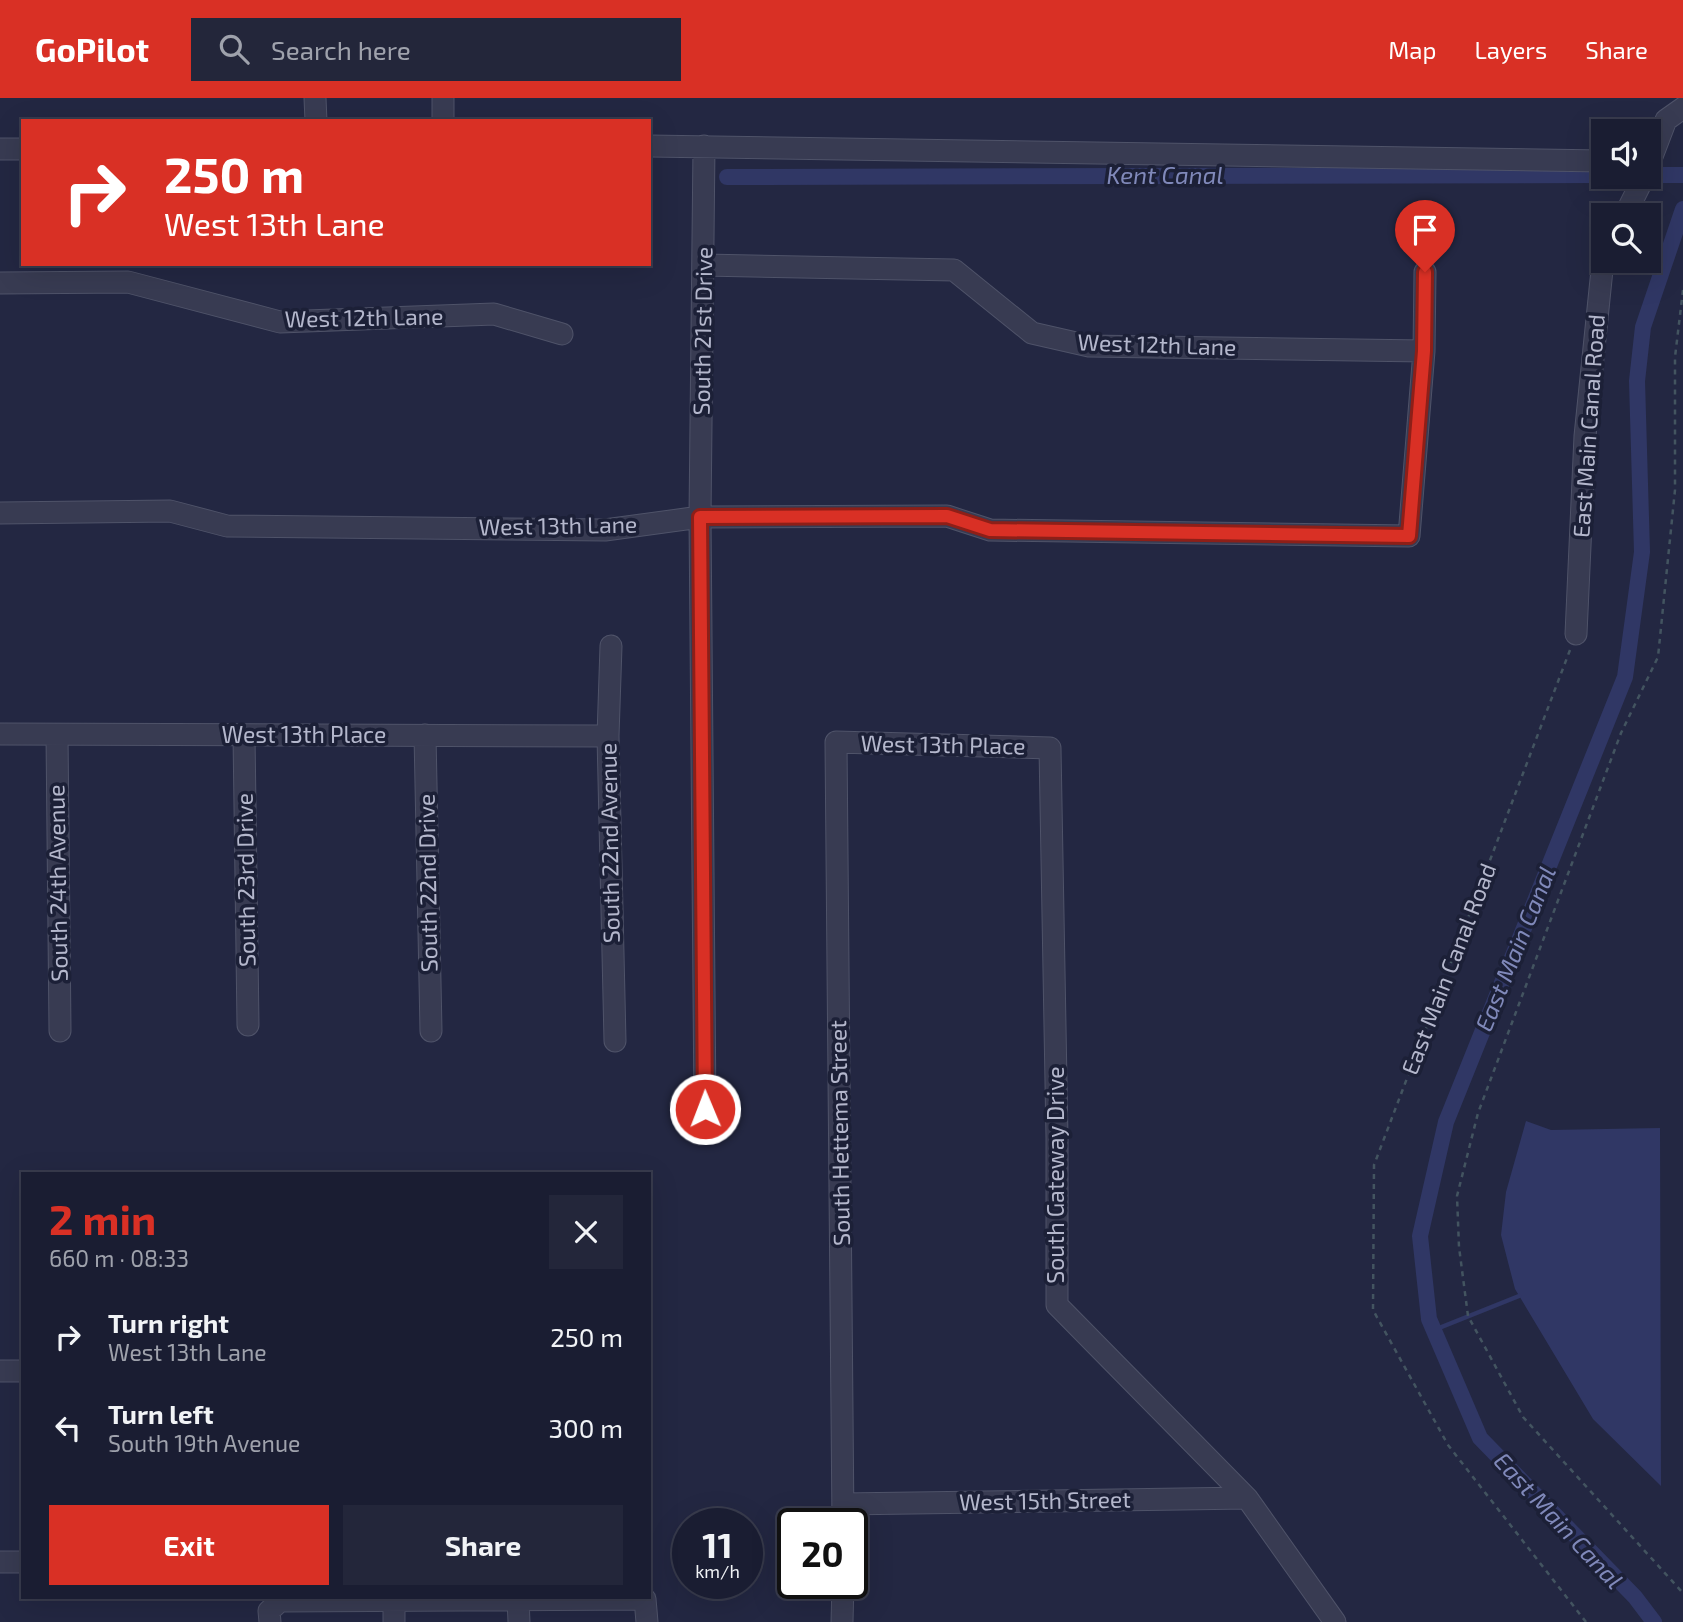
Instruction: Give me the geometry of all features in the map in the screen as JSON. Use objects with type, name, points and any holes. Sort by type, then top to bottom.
[{"type":"street","points":[[315,98],[316,119]]},
{"type":"street","points":[[443,98],[443,119]]},
{"type":"street","points":[[1661,140],[1674,114],[1666,98]]},
{"type":"street","points":[[651,146],[1591,161]]},
{"type":"street","name":"South 21st Drive","points":[[704,146],[700,517],[705,1109]]},
{"type":"street","points":[[0,149],[21,149]]},
{"type":"street","name":"West 12th Lane","points":[[704,265],[954,270],[1032,333],[1089,346],[1424,351]]},
{"type":"street","points":[[1424,351],[1425,272]]},
{"type":"street","name":"East Main Canal Road","points":[[1576,634],[1585,436],[1602,273]]},
{"type":"street","name":"West 12th Lane","points":[[0,282],[128,282],[280,322],[494,314],[562,334]]},
{"type":"street","name":"West 13th Lane","points":[[0,513],[170,511],[227,526],[605,530],[700,517],[947,516],[990,530],[1409,536],[1424,351]]},
{"type":"street","name":"South 22nd Avenue","points":[[611,646],[608,736],[615,1041]]},
{"type":"street","name":"West 13th Place","points":[[0,734],[608,736]]},
{"type":"street","name":"South 24th Avenue","points":[[57,735],[60,1031]]},
{"type":"street","name":"South 23rd Drive","points":[[244,735],[248,1025]]},
{"type":"street","name":"South 22nd Drive","points":[[425,735],[431,1031]]},
{"type":"street","name":"West 13th Place","points":[[836,742],[1050,748]]},
{"type":"street","name":"South Hettema Street","points":[[836,742],[843,1508]]},
{"type":"street","name":"South Gateway Drive","points":[[1050,748],[1057,1139],[1056,1305],[1247,1498],[1335,1622]]},
{"type":"street","points":[[0,1371],[21,1371]]},
{"type":"street","name":"West 15th Street","points":[[868,1513],[1247,1498]]},
{"type":"street","points":[[0,1562],[21,1562]]},
{"type":"street","points":[[270,1622],[269,1611],[280,1601],[645,1599],[647,1622]]},
{"type":"street","points":[[842,1599],[842,1622]]},
{"type":"street","points":[[394,1600],[394,1622]]},
{"type":"street","points":[[518,1600],[519,1622]]},
{"type":"path","points":[[1683,289],[1675,357],[1675,489],[1658,657],[1621,733],[1478,1113],[1457,1196],[1459,1247],[1468,1316],[1523,1417],[1683,1592]]},
{"type":"path","name":"East Main Canal Road","points":[[1576,634],[1374,1165],[1373,1310],[1448,1446],[1586,1622]]},
{"type":"water","points":[[1526,1121],[1551,1130],[1660,1128],[1661,1486],[1593,1419],[1515,1289],[1501,1235],[1506,1192]]},
{"type":"waterway","name":"Kent Canal","points":[[727,177],[1591,175]]},
{"type":"waterway","name":"Kent Canal","points":[[1661,175],[1683,175]]},
{"type":"waterway","name":"East Main Canal","points":[[1654,1622],[1635,1597],[1480,1438],[1429,1319],[1420,1236],[1446,1122],[1625,677],[1642,552],[1637,381],[1643,327],[1683,209]]},
{"type":"waterway","points":[[1434,1330],[1519,1296]]},
{"type":"route","points":[[705,1109],[700,517],[947,516],[990,530],[1409,536],[1424,351],[1425,272]]}]
